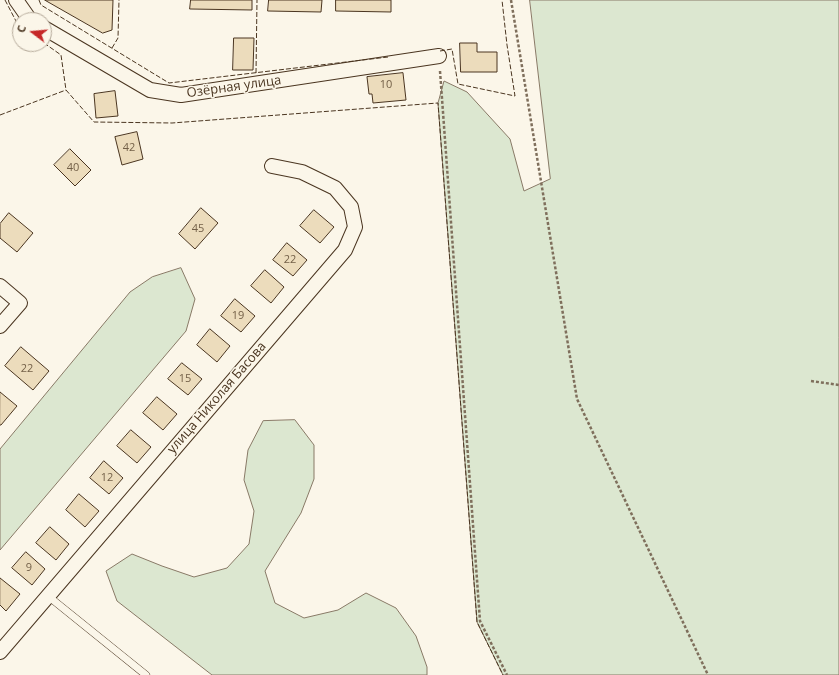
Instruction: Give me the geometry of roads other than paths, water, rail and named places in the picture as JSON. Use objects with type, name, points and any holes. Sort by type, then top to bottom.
[{"type":"street","points":[[16,0],[24,12]]},
{"type":"street","name":"Озёрная улица","points":[[52,33],[150,90],[181,95],[439,56]]},
{"type":"street","name":"улица Николая Басова","points":[[0,652],[345,250],[355,227],[351,207],[335,188],[302,172],[272,166]]},
{"type":"street","points":[[0,286],[20,303],[0,326]]},
{"type":"lane","points":[[48,596],[146,675]]}]
